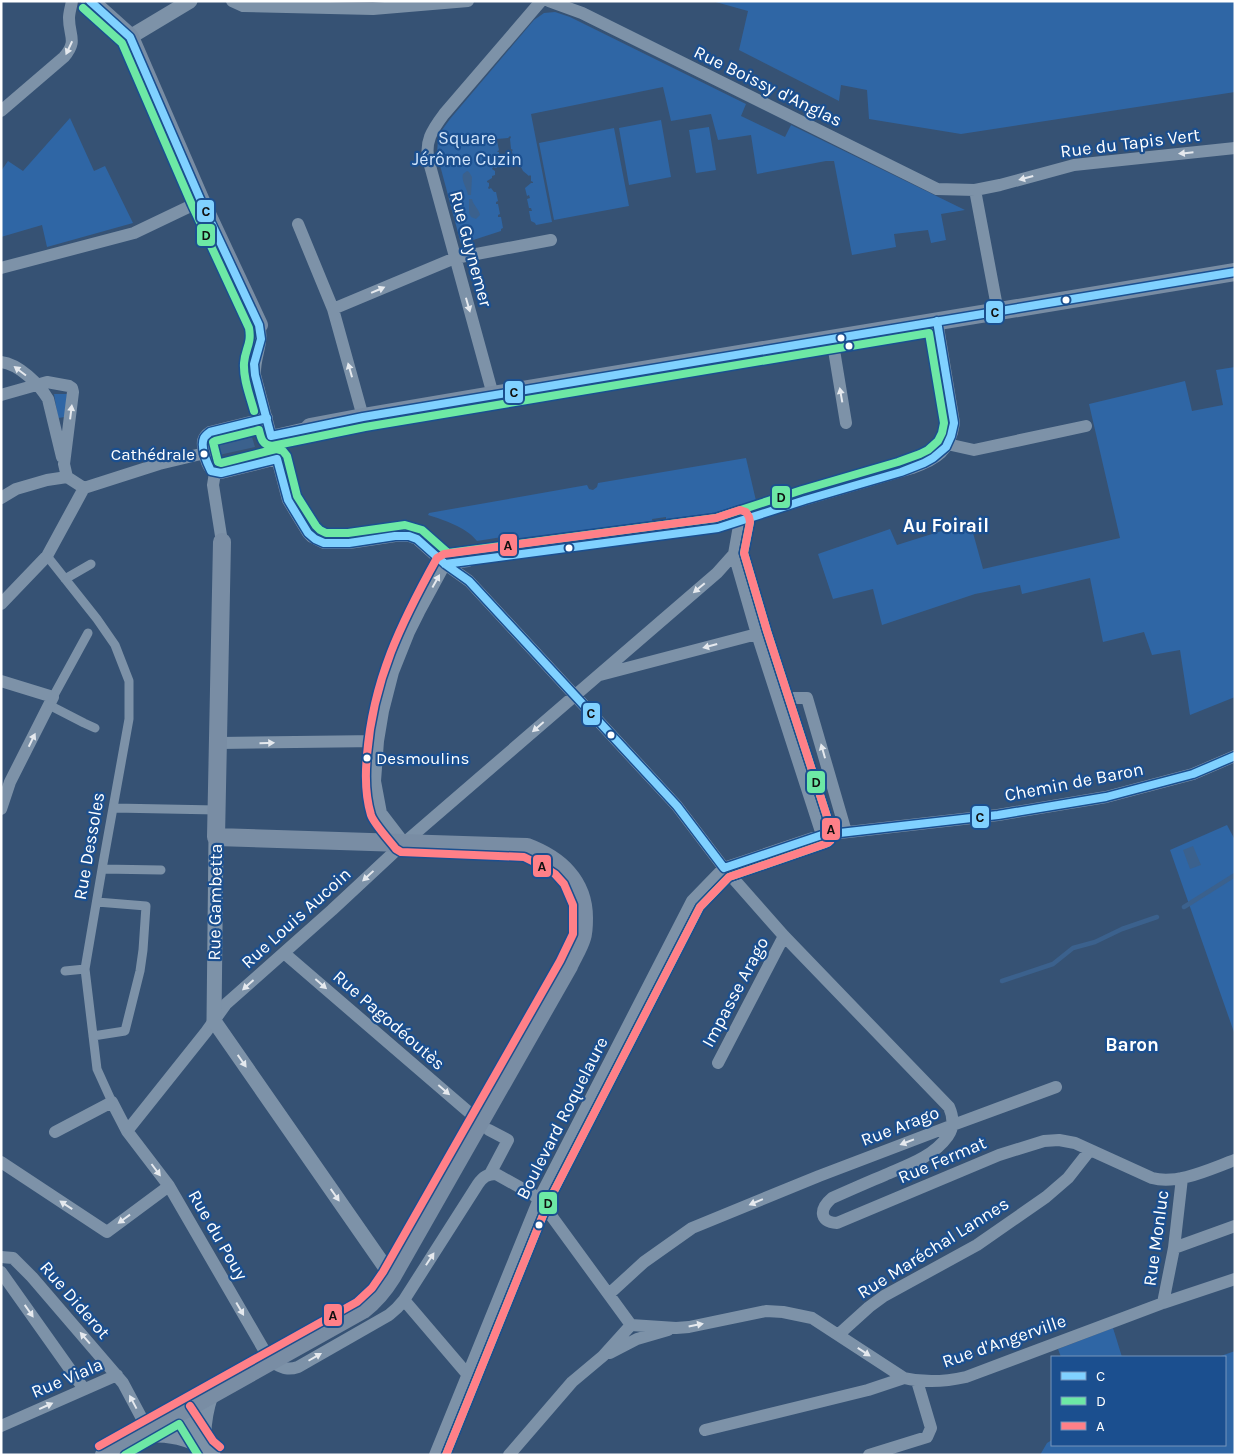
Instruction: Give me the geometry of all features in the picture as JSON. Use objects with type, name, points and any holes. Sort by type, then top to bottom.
[{"type":"main road","points":[[90,1],[130,37],[201,201],[259,325]]},
{"type":"main road","points":[[310,427],[493,394],[1235,272]]},
{"type":"main road","name":"Rue Gambetta","points":[[216,836],[222,542]]},
{"type":"main road","points":[[104,1455],[363,1310],[375,1300],[392,1277],[583,937],[583,903],[572,878],[551,859],[526,847],[216,836]]},
{"type":"street","points":[[1,111],[28,86],[64,58],[69,51],[72,43],[69,16],[72,1]]},
{"type":"street","points":[[130,37],[190,1]]},
{"type":"street","points":[[232,1],[242,6],[373,9],[468,1]]},
{"type":"street","name":"Rue Guynemer","points":[[493,394],[427,155],[429,138],[433,128],[444,114],[541,1]]},
{"type":"street","name":"Rue Boissy d'Anglas","points":[[548,1],[582,13],[937,189],[975,190]]},
{"type":"street","name":"Rue du Tapis Vert","points":[[975,190],[1074,165],[1235,148]]},
{"type":"street","points":[[975,190],[998,312]]},
{"type":"street","points":[[1,268],[134,233],[201,201]]},
{"type":"street","points":[[298,224],[333,310],[363,417]]},
{"type":"street","points":[[333,310],[454,258],[551,240]]},
{"type":"street","points":[[822,835],[757,634],[734,554],[740,520],[885,476],[926,462],[939,454],[952,436],[954,423],[937,321]]},
{"type":"street","points":[[259,325],[261,339],[254,364],[255,375],[267,418],[277,459],[221,473],[211,471],[208,466],[203,441],[206,435],[210,432],[267,418]]},
{"type":"street","points":[[832,338],[846,423]]},
{"type":"street","points":[[1,362],[9,363],[37,384],[48,399],[67,477]]},
{"type":"street","points":[[1,395],[47,382],[72,388],[64,464]]},
{"type":"street","points":[[947,444],[974,450],[1086,426]]},
{"type":"street","points":[[271,436],[310,427]]},
{"type":"street","points":[[1,604],[47,556],[84,488],[159,464],[205,453]]},
{"type":"street","name":"Rue Arago","points":[[277,459],[288,500],[308,533],[315,539],[324,543],[350,543],[395,536],[409,536],[417,539],[446,564],[469,580],[677,806],[724,868],[784,936],[949,1107],[952,1114],[953,1125],[819,1176],[692,1228],[644,1262],[609,1294]]},
{"type":"street","name":"Rue Gambetta","points":[[215,473],[213,485],[222,542]]},
{"type":"street","points":[[1,498],[16,489],[47,480],[67,477],[84,488]]},
{"type":"street","name":"Rue Louis Aucoin","points":[[127,1131],[214,1022],[226,1004],[404,843],[717,573],[734,554]]},
{"type":"street","name":"Rue Dessoles","points":[[47,556],[115,644],[130,681],[129,719],[85,969],[96,1069],[127,1131]]},
{"type":"street","points":[[404,843],[381,812],[375,781],[378,741],[383,711],[393,672],[419,612],[446,564],[468,561]]},
{"type":"street","points":[[65,579],[91,564]]},
{"type":"street","points":[[1,809],[6,779],[88,633]]},
{"type":"street","points":[[597,676],[757,634]]},
{"type":"street","points":[[1,681],[51,701],[95,728]]},
{"type":"street","points":[[778,698],[807,698],[851,831]]},
{"type":"street","points":[[218,743],[378,741]]},
{"type":"street","name":"Chemin de Baron","points":[[724,868],[822,835],[998,815],[1106,797],[1193,774],[1235,756]]},
{"type":"street","points":[[114,808],[217,810]]},
{"type":"street","name":"Rue Gambetta","points":[[214,1022],[216,836]]},
{"type":"street","name":"Boulevard Roquelaure","points":[[435,1455],[539,1199],[692,901],[724,868]]},
{"type":"street","points":[[102,869],[162,870]]},
{"type":"street","points":[[93,1036],[125,1032],[144,950],[146,906],[97,902]]},
{"type":"street","name":"Impasse Arago","points":[[718,1063],[784,936]]},
{"type":"street","name":"Rue Pagodéoutès","points":[[284,953],[471,1114]]},
{"type":"street","points":[[65,971],[85,969]]},
{"type":"street","points":[[214,1022],[392,1277]]},
{"type":"street","points":[[953,1125],[1056,1088]]},
{"type":"street","points":[[55,1132],[112,1102]]},
{"type":"street","name":"Rue Fermat","points":[[953,1125],[946,1139],[922,1159],[832,1198],[824,1205],[824,1216],[837,1223],[999,1154],[1044,1141],[1059,1140],[1074,1144],[1152,1178],[1169,1181],[1235,1160]]},
{"type":"street","points":[[489,1130],[508,1140],[490,1174]]},
{"type":"street","name":"Rue du Pouy","points":[[127,1131],[169,1186],[271,1362]]},
{"type":"street","name":"Rue Maréchal Lannes","points":[[838,1335],[868,1307],[884,1296],[977,1245],[1046,1196],[1068,1178],[1090,1150]]},
{"type":"street","points":[[1,1162],[107,1232],[169,1186]]},
{"type":"street","points":[[271,1362],[286,1369],[298,1367],[389,1315],[404,1300],[478,1184],[484,1177],[490,1174],[496,1174],[539,1199],[630,1325]]},
{"type":"street","name":"Rue Monluc","points":[[1163,1304],[1174,1248],[1182,1178]]},
{"type":"street","points":[[1174,1248],[1235,1226]]},
{"type":"street","name":"Rue Diderot","points":[[1,1257],[13,1258],[32,1277],[116,1375]]},
{"type":"street","points":[[1,1272],[84,1389]]},
{"type":"street","name":"Rue d'Angerville","points":[[509,1455],[572,1382],[603,1356],[630,1325],[689,1327],[766,1311],[782,1312],[812,1318],[904,1378],[917,1381],[942,1381],[966,1377],[1235,1279]]},
{"type":"street","points":[[404,1300],[468,1375]]},
{"type":"street","name":"Rue d'Angerville","points":[[603,1356],[637,1339],[676,1328]]},
{"type":"street","name":"Rue Viala","points":[[1,1426],[116,1375],[123,1383],[143,1433]]},
{"type":"street","points":[[705,1430],[868,1390],[904,1378]]},
{"type":"street","points":[[869,1455],[927,1437],[931,1428],[917,1381]]},
{"type":"street","points":[[209,1451],[203,1425],[211,1395]]},
{"type":"street","points":[[182,1411],[209,1451]]},
{"type":"street","points":[[143,1433],[191,1440],[209,1451]]},
{"type":"green space","points":[[712,1],[1235,1],[1235,92],[961,134],[869,119],[867,90],[841,85],[839,101],[739,50],[748,11]]},
{"type":"green space","name":"Square Jérôme Cuzin","points":[[555,12],[570,17],[746,104],[741,116],[785,137],[791,125],[965,210],[941,214],[946,240],[931,243],[928,230],[894,234],[896,247],[852,255],[834,161],[757,174],[751,135],[718,140],[711,114],[671,121],[663,87],[531,114],[552,222],[536,225],[531,221],[529,211],[532,211],[529,208],[527,199],[530,198],[529,195],[527,196],[525,188],[533,183],[531,176],[523,171],[520,163],[518,165],[514,161],[511,137],[497,139],[499,150],[497,152],[499,152],[501,164],[496,168],[493,167],[495,175],[487,182],[489,183],[488,188],[496,192],[498,201],[496,204],[498,204],[500,214],[498,217],[501,217],[503,228],[501,231],[461,244],[437,154],[438,139],[450,119],[534,20],[544,13]]},
{"type":"green space","points":[[70,118],[94,171],[105,166],[133,223],[47,247],[42,225],[1,237],[1,171],[8,161],[23,171]]},
{"type":"green space","points":[[661,120],[671,177],[629,185],[619,128]]},
{"type":"green space","points":[[709,127],[716,170],[696,173],[689,130]]},
{"type":"green space","points":[[614,128],[629,206],[554,220],[539,143]]},
{"type":"green space","points":[[1235,367],[1235,697],[1190,715],[1180,650],[1152,655],[1144,632],[1103,642],[1090,578],[1022,594],[1020,585],[975,594],[882,625],[873,589],[833,599],[818,554],[890,529],[897,545],[970,522],[983,569],[1120,538],[1089,404],[1185,381],[1192,411],[1223,405],[1216,370]]},
{"type":"green space","points":[[54,394],[67,394],[65,417],[58,418]]},
{"type":"green space","points":[[746,458],[757,505],[721,515],[666,521],[666,517],[652,519],[653,523],[504,544],[502,537],[477,541],[461,528],[428,515],[429,513],[587,485],[589,489],[593,490],[597,487],[598,483]]},
{"type":"green space","points":[[1227,825],[1235,840],[1235,1035],[1170,850]]},
{"type":"green space","points":[[1113,1328],[1122,1356],[1061,1356],[1058,1349]]},
{"type":"green space","points":[[1235,1351],[1235,1455],[1040,1455],[1047,1443],[1051,1441],[1051,1446],[1226,1446],[1226,1356],[1221,1356]]},
{"type":"shaded area","points":[[467,171],[472,177],[471,195],[468,195],[463,179],[463,174]]},
{"type":"shaded area","points":[[469,199],[472,199],[480,215],[476,219],[471,217],[469,213]]},
{"type":"shaded area","points":[[252,437],[255,447],[219,455],[217,445]]},
{"type":"shaded area","points":[[1193,846],[1201,865],[1190,869],[1183,850]]},
{"type":"waterway","points":[[1184,907],[1235,875]]},
{"type":"waterway","points":[[1002,981],[1053,964],[1073,948],[1095,942],[1122,929],[1157,917]]},
{"type":"transit line","name":"C","points":[[90,1],[130,37],[201,201],[259,325],[261,339],[254,364],[255,375],[271,436],[363,417],[1235,272]]},
{"type":"transit line","name":"D","points":[[83,8],[122,43],[192,205],[249,328],[250,338],[244,369],[254,411]]},
{"type":"transit line","name":"C","points":[[445,564],[718,528],[901,472],[924,463],[946,447],[954,423],[937,321]]},
{"type":"transit line","name":"D","points":[[929,333],[944,423],[938,441],[928,450],[898,462],[716,518],[448,553],[422,530],[405,525],[348,533],[326,533],[316,526],[297,496],[287,456],[283,451],[276,449],[221,463],[218,462],[213,442],[259,430],[264,443],[272,446],[365,427],[929,333]]},
{"type":"transit line","name":"C","points":[[267,418],[210,432],[206,435],[203,442],[203,450],[211,471],[221,473],[277,459],[288,500],[308,533],[324,543],[349,543],[395,536],[409,536],[417,539],[445,564],[469,581],[677,806],[724,868]]},
{"type":"transit line","name":"A","points":[[99,1446],[357,1302],[372,1288],[383,1272],[560,961],[573,934],[573,905],[564,884],[546,868],[524,857],[401,852],[396,849],[382,832],[371,815],[366,770],[370,728],[375,702],[382,677],[401,629],[437,558],[444,554],[716,518],[740,510],[746,512],[750,522],[744,553],[767,631],[832,832],[832,838],[825,844],[729,877],[700,907],[548,1203],[446,1455]]},
{"type":"transit line","name":"D","points":[[446,1455],[548,1203],[700,907],[729,877],[825,844],[832,838],[832,832],[767,631],[744,553],[750,522]]},
{"type":"transit line","name":"C","points":[[724,868],[822,835],[998,815],[1106,797],[1193,774],[1235,756]]},
{"type":"transit line","name":"A","points":[[190,1406],[213,1441],[220,1447]]},
{"type":"transit line","name":"D","points":[[125,1455],[179,1424],[198,1455]]},
{"type":"place","name":"Cathédrale","points":[[204,454]]},
{"type":"place","name":"Desmoulins","points":[[367,758]]},
{"type":"district","name":"Au Foirail","points":[[946,526]]},
{"type":"district","name":"Baron","points":[[1132,1045]]}]
